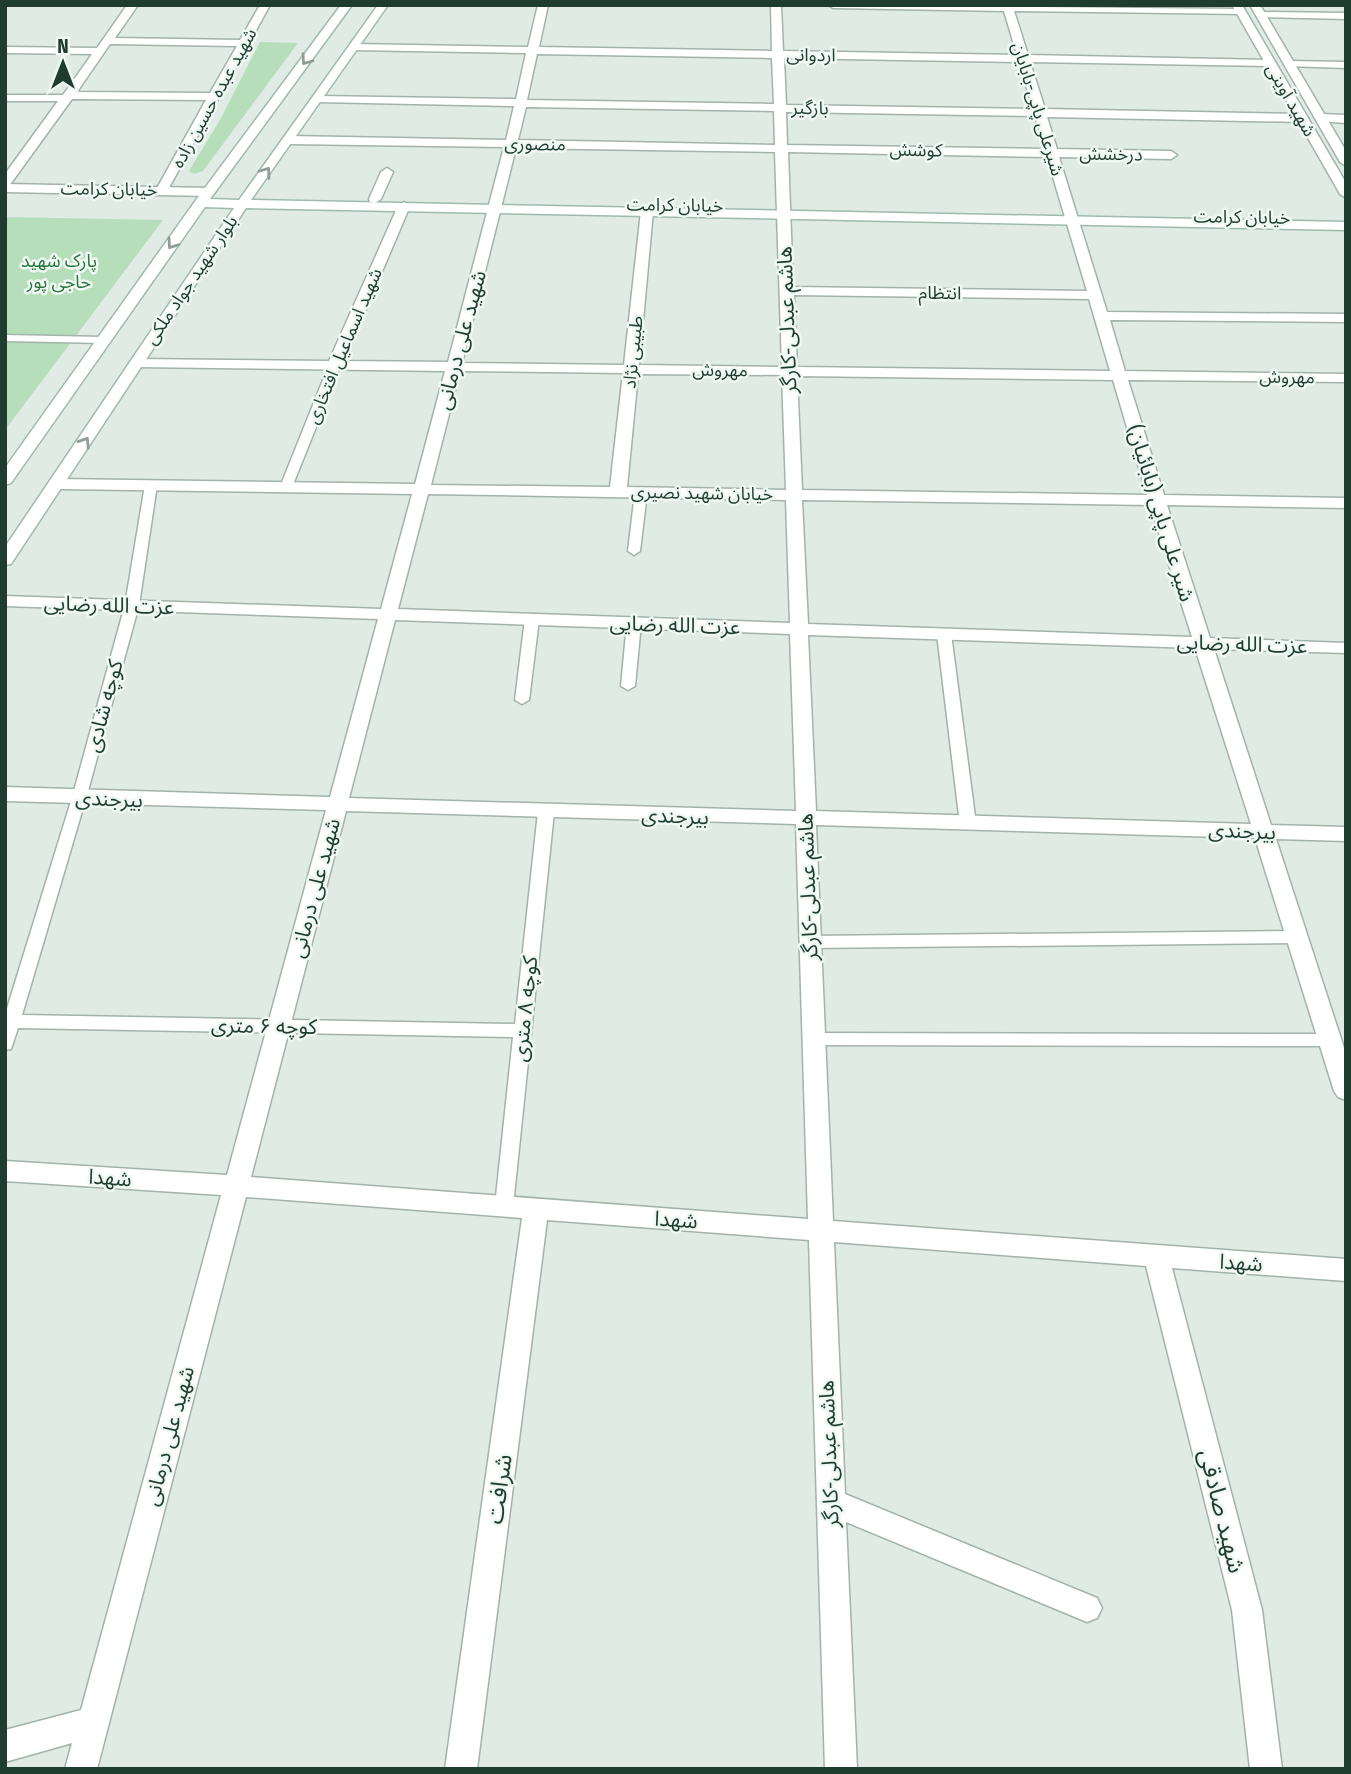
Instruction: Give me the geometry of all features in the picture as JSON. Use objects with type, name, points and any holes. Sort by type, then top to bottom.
[{"type":"street","points":[[5,185],[133,5]]},
{"type":"street","name":"شهید عبده حسین زاده","points":[[162,190],[265,5]]},
{"type":"street","name":"بلوار شهید جواد ملکی","points":[[5,480],[205,197],[347,5]]},
{"type":"street","name":"بلوار شهید جواد ملکی","points":[[5,560],[245,200],[383,5]]},
{"type":"street","name":"شهید علی درمانی","points":[[81,1769],[497,205],[510,143],[523,103],[543,5]]},
{"type":"street","name":"هاشم عبدلی-کارگر","points":[[776,5],[841,1769]]},
{"type":"street","points":[[833,5],[1238,8]]},
{"type":"street","name":"شیرعلی پاپی-بابایان","points":[[1007,7],[1071,217]]},
{"type":"street","name":"شهید آوینی","points":[[1238,8],[1346,194]]},
{"type":"street","points":[[1258,10],[1346,16]]},
{"type":"street","name":"شهید آوینی","points":[[1258,10],[1346,162]]},
{"type":"street","points":[[5,50],[244,43]]},
{"type":"street","name":"اردوانی","points":[[354,47],[1269,63]]},
{"type":"street","points":[[1290,64],[1346,65]]},
{"type":"street","points":[[5,98],[214,97]]},
{"type":"street","name":"بازگیر","points":[[318,99],[1301,118]]},
{"type":"street","points":[[1322,118],[1346,119]]},
{"type":"street","name":"منصوری","points":[[289,139],[782,148]]},
{"type":"street","name":"کوشش","points":[[782,148],[1051,153]]},
{"type":"street","name":"درخشش","points":[[1051,153],[1171,155]]},
{"type":"street","points":[[375,199],[387,172]]},
{"type":"street","name":"خیابان کرامت","points":[[5,185],[162,190],[245,200],[404,206],[497,205],[1346,220]]},
{"type":"street","name":"خیابان کرامت","points":[[5,200],[205,197]]},
{"type":"street","name":"خیابان کرامت","points":[[245,200],[375,199],[648,211],[783,211]]},
{"type":"street","name":"شهید اسماعیل افتخاری","points":[[335,365],[404,206]]},
{"type":"street","name":"طبیبی نژاد","points":[[618,492],[648,211]]},
{"type":"street","name":"خیابان کرامت","points":[[1071,217],[1346,226]]},
{"type":"street","name":"شیر علی پاپی (بابائیان)","points":[[1071,217],[1157,500],[1346,1091]]},
{"type":"street","name":"انتظام","points":[[786,291],[1094,295]]},
{"type":"street","points":[[1101,316],[1346,318]]},
{"type":"street","name":"مهروش","points":[[136,363],[1346,378]]},
{"type":"street","name":"خیابان شهید نصیری","points":[[58,484],[1346,503]]},
{"type":"street","name":"عزت الله رضایی","points":[[5,601],[1346,648]]},
{"type":"street","name":"بیرجندی","points":[[5,794],[806,820],[1346,834]]},
{"type":"street","name":"شهدا","points":[[5,1171],[1346,1270]]},
{"type":"street","name":"شرافت","points":[[461,1769],[536,1210]]},
{"type":"street","name":"شهید صادقی","points":[[1157,1257],[1247,1610],[1266,1769]]},
{"type":"street","points":[[831,1502],[1087,1608]]},
{"type":"street","points":[[5,1746],[93,1722]]},
{"type":"lane","points":[[5,338],[104,340]]},
{"type":"lane","name":"شهید اسماعیل افتخاری","points":[[286,487],[335,365]]},
{"type":"lane","name":"کوچه شادی","points":[[5,1044],[9,1021],[79,798],[132,606],[151,485]]},
{"type":"lane","points":[[634,551],[641,492]]},
{"type":"lane","points":[[522,701],[532,620]]},
{"type":"lane","points":[[628,686],[634,623]]},
{"type":"lane","points":[[944,634],[968,824]]},
{"type":"lane","name":"کوچه ۸ متری","points":[[504,1206],[546,812]]},
{"type":"lane","points":[[810,942],[1296,936]]},
{"type":"lane","name":"کوچه ۶ متری","points":[[9,1021],[523,1031]]},
{"type":"lane","points":[[814,1039],[1329,1040]]},
{"type":"green space","points":[[260,42],[298,43],[203,171],[194,174],[189,171],[220,120]]},
{"type":"green space","name":"پارک شهید حاجی پور","points":[[5,217],[163,220],[5,430]]}]
